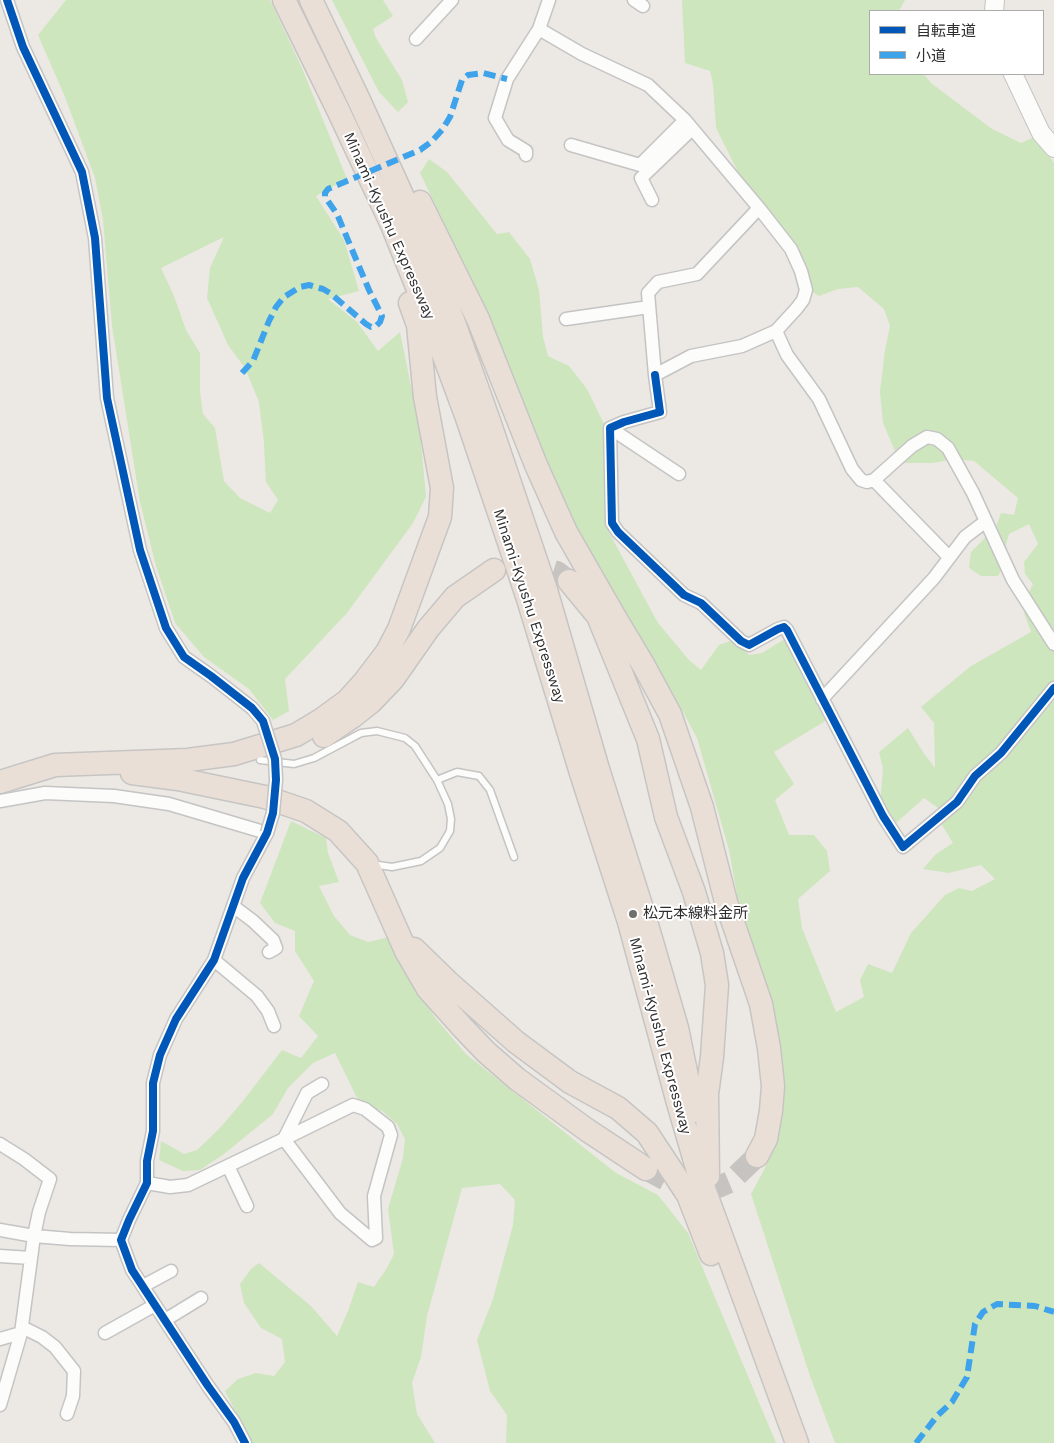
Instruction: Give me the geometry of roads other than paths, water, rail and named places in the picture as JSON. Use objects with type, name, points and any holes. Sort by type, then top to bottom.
[{"type":"highway","name":"Minami-Kyushu Expressway","points":[[284,0],[392,224],[467,418],[528,599],[578,764],[629,922],[699,1175],[797,1443]]},
{"type":"highway","name":"Minami-Kyushu Expressway","points":[[311,0],[412,217],[454,320],[546,590],[674,1019],[719,1232]]},
{"type":"highway","points":[[318,0],[363,86],[478,319],[536,465],[566,532],[670,714],[702,808],[726,902],[761,1004],[769,1048],[773,1086],[766,1139],[757,1156]]},
{"type":"highway","points":[[0,782],[55,765],[188,760],[234,754],[296,735],[347,701],[387,652],[400,628],[440,517],[442,488],[424,398],[418,325],[338,110]]},
{"type":"highway","points":[[130,761],[203,767],[260,760],[276,757],[330,733],[372,702],[394,679],[428,629],[454,598],[494,570]]},
{"type":"highway","points":[[569,581],[598,616],[648,739],[666,817],[694,892],[712,953],[717,985],[712,1058],[707,1094],[708,1176]]},
{"type":"highway","points":[[28,772],[86,770],[178,779],[265,797],[306,811],[324,822],[338,831],[366,863],[406,951],[428,989],[486,1052],[517,1079],[587,1130],[646,1169]]},
{"type":"highway","points":[[375,884],[402,933],[414,949],[448,982],[516,1042],[570,1082],[618,1108],[647,1133],[688,1194],[719,1274],[791,1443]]},
{"type":"street","points":[[6,0],[23,47],[82,172],[95,238],[107,398],[140,550],[166,628],[184,657],[252,708],[263,721],[275,759],[276,780],[273,813],[267,833],[243,878],[214,960],[176,1019],[160,1055],[153,1084],[153,1131],[147,1161],[147,1183],[121,1240],[132,1270],[234,1422],[245,1443]]},
{"type":"street","points":[[416,39],[452,0]]},
{"type":"street","points":[[526,155],[526,151],[508,140],[495,118],[508,79],[539,29],[549,0]]},
{"type":"street","points":[[539,29],[582,54],[648,85],[688,125],[759,208],[791,249],[801,271],[806,290],[803,300],[776,330],[742,346],[691,356],[655,375]]},
{"type":"street","points":[[1012,75],[1041,133],[1054,148]]},
{"type":"street","points":[[571,145],[640,165],[688,125]]},
{"type":"street","points":[[652,200],[641,178],[688,125]]},
{"type":"street","points":[[610,428],[660,412],[648,293],[658,282],[697,274],[759,208]]},
{"type":"street","points":[[566,319],[649,307]]},
{"type":"street","points":[[776,330],[787,355],[819,399],[852,469],[861,480],[867,482],[874,480],[912,446],[927,437],[937,439],[948,448],[973,493],[1013,580],[1054,644]]},
{"type":"street","points":[[610,428],[679,474]]},
{"type":"street","points":[[610,428],[612,523],[618,532],[684,594],[701,603],[744,644],[749,645],[784,627],[787,630],[883,816],[903,847],[957,802],[976,776],[1001,753],[1054,688]]},
{"type":"street","points":[[874,480],[949,557]]},
{"type":"street","points":[[822,699],[934,578],[965,537],[986,521]]},
{"type":"street","points":[[0,801],[45,793],[114,796],[169,804],[267,833]]},
{"type":"street","points":[[233,906],[253,921],[273,940],[276,948],[269,952]]},
{"type":"street","points":[[214,960],[257,996],[268,1011],[274,1026]]},
{"type":"street","points":[[284,1139],[307,1093],[322,1084]]},
{"type":"street","points":[[147,1183],[170,1187],[188,1185],[228,1166],[284,1139],[353,1106],[365,1108],[388,1127],[391,1135],[374,1196],[376,1238],[372,1240],[340,1213],[284,1139]]},
{"type":"street","points":[[0,1144],[50,1179],[39,1212],[34,1236],[21,1330],[0,1406]]},
{"type":"street","points":[[228,1166],[248,1206]]},
{"type":"street","points":[[0,1230],[34,1236],[70,1239],[121,1240]]},
{"type":"street","points":[[0,1256],[31,1258]]},
{"type":"street","points":[[143,1286],[171,1271]]},
{"type":"street","points":[[165,1320],[201,1298]]},
{"type":"street","points":[[105,1333],[155,1305]]},
{"type":"street","points":[[0,1339],[21,1330],[42,1337],[55,1346],[74,1371],[72,1396],[67,1414]]},
{"type":"lane","points":[[260,760],[294,764],[314,758],[362,733],[377,731],[405,738],[415,746],[437,780],[448,804],[451,819],[450,831],[440,848],[421,861],[392,867],[366,863]]},
{"type":"lane","points":[[437,780],[457,772],[478,776],[490,790],[514,857]]},
{"type":"tunnel","points":[[522,565],[528,563],[557,572],[569,581]]},
{"type":"tunnel","points":[[646,1169],[668,1181],[686,1187],[718,1187],[730,1182],[757,1156]]},
{"type":"place","name":"松元本線料金所","points":[[633,914]]}]
